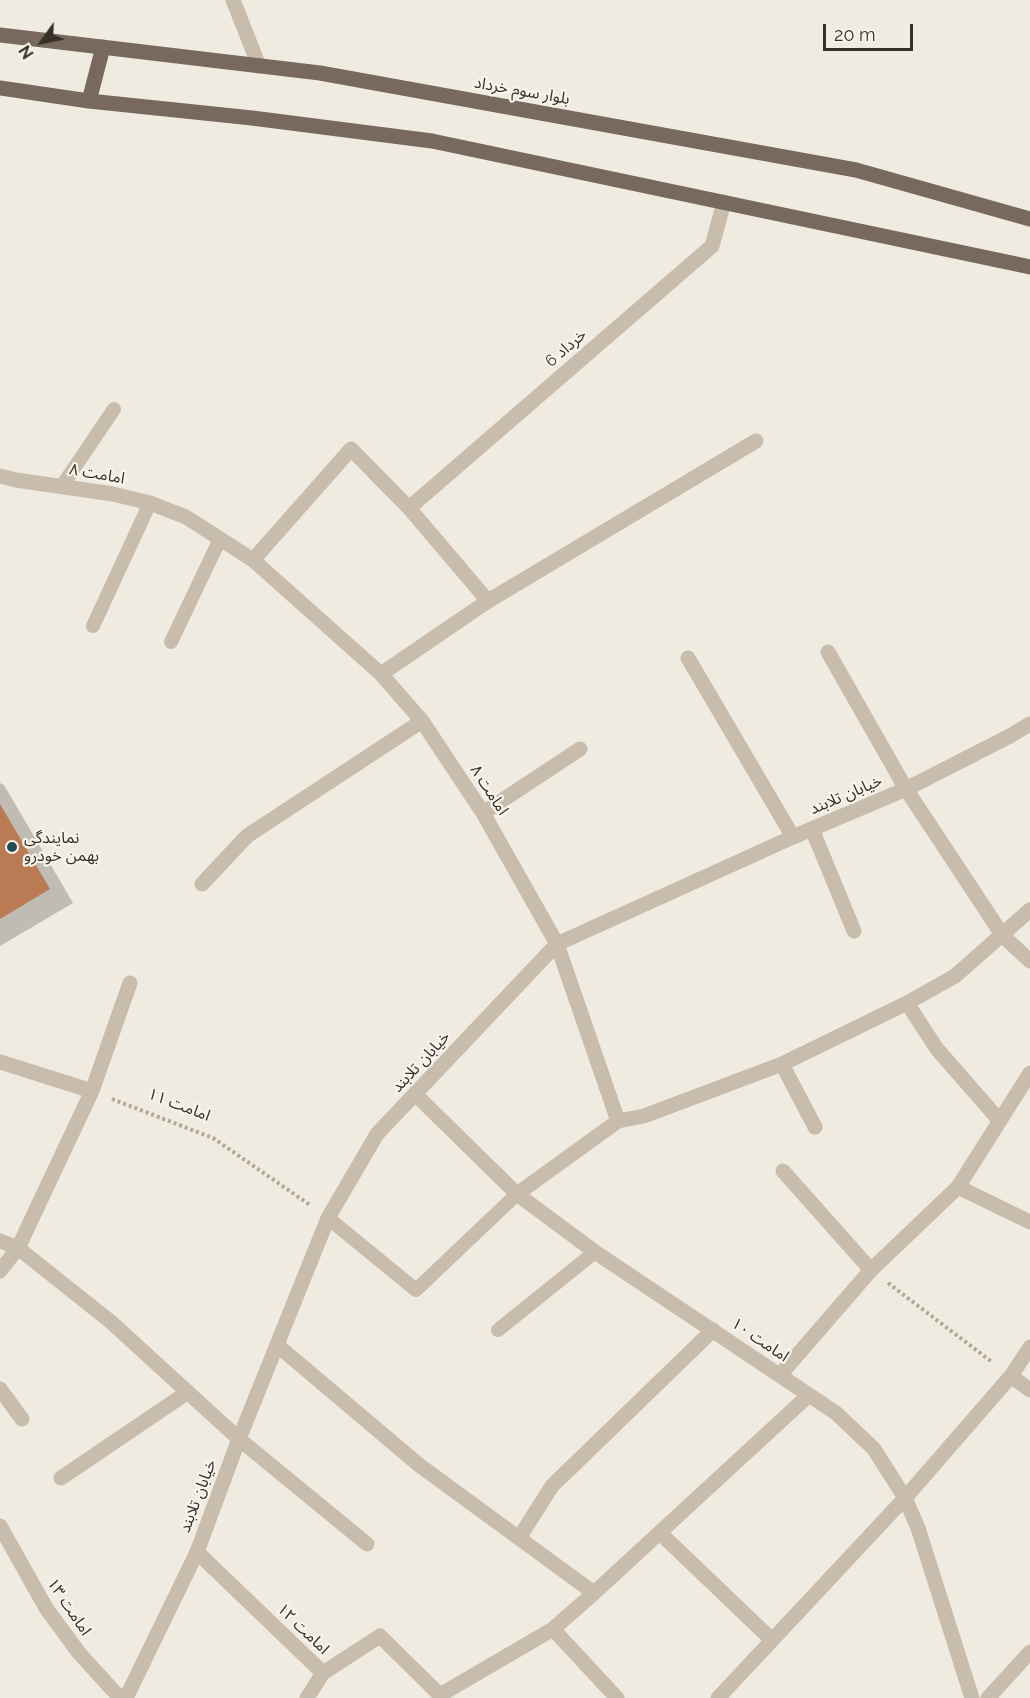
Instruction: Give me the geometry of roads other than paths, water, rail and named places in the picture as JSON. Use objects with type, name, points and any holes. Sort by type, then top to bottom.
[{"type":"main road","name":"بلوار سوم خرداد","points":[[0,35],[320,73],[856,170],[1030,219]]},
{"type":"main road","points":[[89,101],[103,47]]},
{"type":"main road","points":[[0,88],[89,101],[252,118],[432,141],[1030,267]]},
{"type":"street","points":[[233,0],[259,66]]},
{"type":"street","name":"خرداد 6","points":[[410,507],[712,246],[724,202]]},
{"type":"street","points":[[381,674],[488,601],[756,441]]},
{"type":"street","points":[[253,560],[351,449],[410,507],[488,601]]},
{"type":"street","name":"امامت ۸","points":[[0,476],[114,494],[150,503],[186,517],[253,560],[381,674],[422,721],[483,813],[557,944],[618,1121]]},
{"type":"street","points":[[828,652],[906,789],[1003,936],[1030,961]]},
{"type":"street","points":[[688,657],[793,837]]},
{"type":"street","points":[[202,884],[247,836],[422,721]]},
{"type":"street","name":"خیابان تلابند","points":[[126,1698],[197,1552],[328,1218],[377,1134],[557,944],[793,837],[906,789],[1030,724]]},
{"type":"street","points":[[483,813],[580,749]]},
{"type":"street","points":[[812,829],[854,931]]},
{"type":"street","points":[[518,1194],[618,1121],[644,1116],[782,1064],[907,1003],[955,976],[1030,910]]},
{"type":"street","points":[[0,1271],[18,1248],[92,1091],[130,983]]},
{"type":"street","points":[[907,1003],[937,1049],[1000,1120]]},
{"type":"street","points":[[0,1062],[92,1091]]},
{"type":"street","points":[[782,1064],[815,1127]]},
{"type":"street","points":[[780,1375],[871,1270],[958,1187],[1030,1073]]},
{"type":"street","name":"امامت ۱۰","points":[[416,1095],[518,1194],[595,1252],[836,1413],[874,1449],[905,1498],[918,1528],[972,1698]]},
{"type":"street","points":[[783,1171],[871,1270]]},
{"type":"street","points":[[958,1187],[1030,1222]]},
{"type":"street","points":[[0,1241],[18,1248],[111,1322],[239,1440],[367,1544]]},
{"type":"street","points":[[519,1538],[552,1486],[713,1330]]},
{"type":"street","points":[[277,1345],[419,1465],[594,1593]]},
{"type":"street","points":[[718,1698],[905,1498],[1011,1376],[1030,1347]]},
{"type":"street","points":[[1011,1376],[1030,1390]]},
{"type":"street","points":[[0,1389],[22,1419]]},
{"type":"street","points":[[61,1478],[188,1392]]},
{"type":"street","points":[[441,1696],[553,1629],[809,1395]]},
{"type":"street","name":"امامت ۱۳","points":[[0,1526],[46,1608],[79,1653],[120,1698]]},
{"type":"street","points":[[660,1533],[772,1640]]},
{"type":"street","name":"امامت ۱۲","points":[[197,1552],[323,1673],[380,1636],[441,1696]]},
{"type":"street","points":[[553,1629],[617,1698]]},
{"type":"street","points":[[988,1698],[1030,1652]]},
{"type":"street","points":[[308,1698],[323,1673]]},
{"type":"lane","points":[[62,486],[114,409]]},
{"type":"lane","points":[[93,626],[150,503]]},
{"type":"lane","points":[[171,642],[220,539]]},
{"type":"lane","points":[[328,1218],[416,1290],[518,1194]]},
{"type":"lane","points":[[498,1330],[595,1252]]},
{"type":"place","name":"نمایندگی بهمن خودرو","points":[[12,847]]}]
